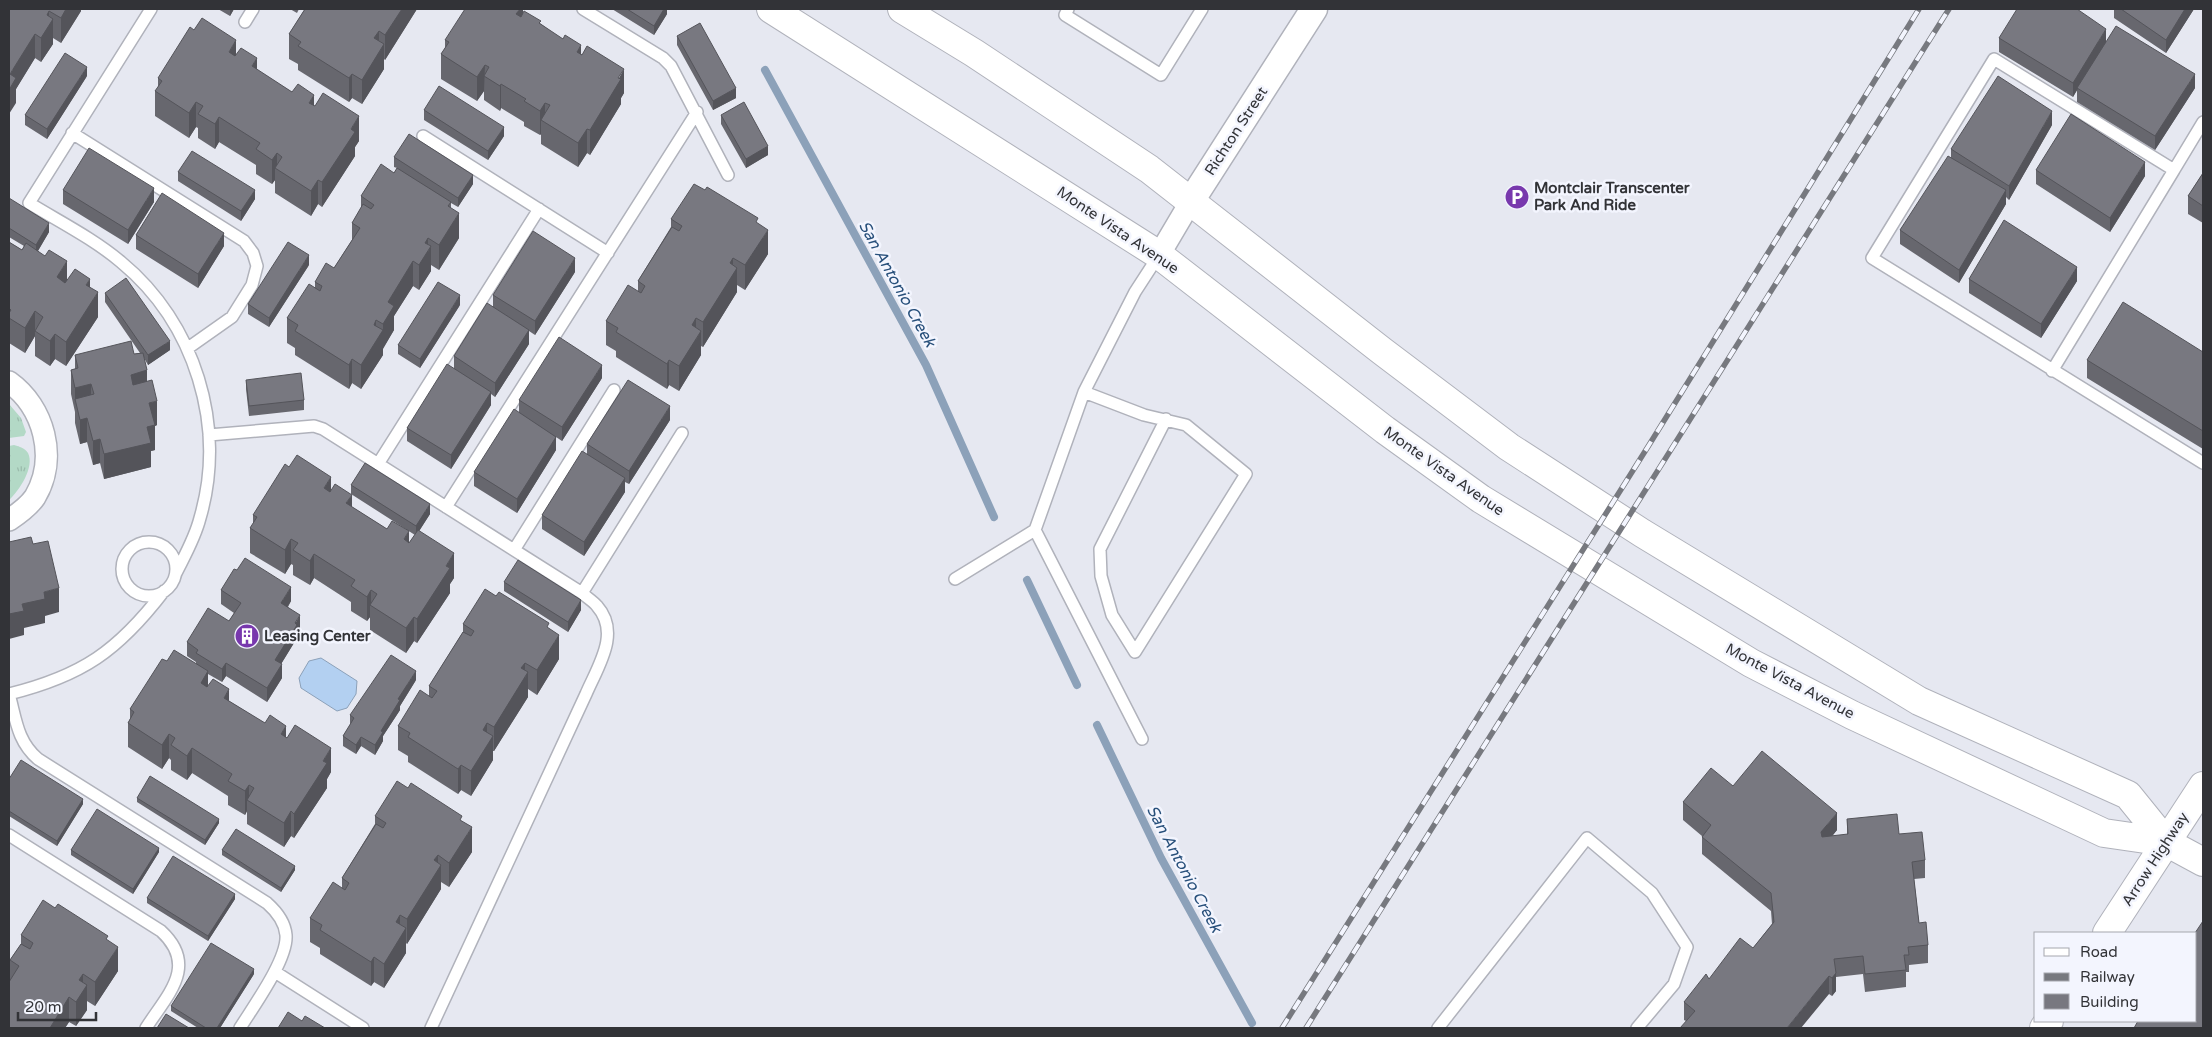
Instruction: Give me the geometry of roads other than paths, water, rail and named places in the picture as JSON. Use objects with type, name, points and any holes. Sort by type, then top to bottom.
[{"type":"main road","name":"Monte Vista Avenue","points":[[771,9],[1159,255],[1386,430],[1481,499],[1751,663],[1852,715],[2104,832],[2166,842],[2203,862]]},
{"type":"main road","name":"Monte Vista Avenue","points":[[902,9],[974,53],[1149,169],[1382,351],[1509,446],[1642,533],[1919,701],[2128,795],[2166,842]]},
{"type":"main road","name":"Arrow Highway","points":[[2108,932],[2203,786]]},
{"type":"street","name":"Richton Street","points":[[1159,255],[1314,9]]},
{"type":"street","points":[[9,382],[28,398],[37,412],[43,428],[46,452],[40,485],[34,497],[9,520]]},
{"type":"lane","points":[[150,9],[29,203],[92,241],[120,261],[153,293],[174,322],[188,348],[200,384],[209,435],[210,462],[201,516],[195,534],[172,583],[135,628],[95,660],[46,684],[9,694],[21,740],[28,751],[267,903],[275,911],[286,936],[283,952],[275,972],[240,1028]]},
{"type":"lane","points":[[245,22],[253,9]]},
{"type":"lane","points":[[583,9],[671,66],[697,112],[728,175]]},
{"type":"lane","points":[[1068,9],[1065,15],[1161,75],[1202,9]]},
{"type":"lane","points":[[2174,170],[1994,59],[1872,258],[2052,371],[2203,462]]},
{"type":"lane","points":[[446,507],[697,112]]},
{"type":"lane","points":[[2052,371],[2203,122]]},
{"type":"lane","points":[[72,133],[244,241],[253,253],[257,266],[252,285],[232,317],[188,348]]},
{"type":"lane","points":[[423,136],[608,253]]},
{"type":"lane","points":[[378,464],[539,209]]},
{"type":"lane","points":[[955,579],[1035,530],[1084,392],[1135,292],[1159,255]]},
{"type":"lane","points":[[514,550],[614,390]]},
{"type":"lane","points":[[1084,392],[1144,415],[1166,419],[1186,425],[1246,474],[1135,652],[1112,616],[1101,576],[1100,549],[1166,419]]},
{"type":"lane","points":[[209,435],[314,426],[323,429],[582,593],[597,606],[606,622],[609,640],[431,1028]]},
{"type":"lane","points":[[582,593],[682,433]]},
{"type":"lane","points":[[1035,530],[1142,739]]},
{"type":"lane","points":[[164,591],[155,596],[144,596],[134,592],[126,584],[122,575],[122,564],[126,554],[133,546],[142,542],[153,542],[163,546],[173,558],[176,573]]},
{"type":"lane","points":[[9,835],[162,931],[171,940],[178,951],[179,977],[146,1028]]},
{"type":"lane","points":[[1438,1028],[1587,838],[1652,893],[1687,947],[1674,984],[1637,1028]]},
{"type":"lane","points":[[275,972],[363,1028]]},
{"type":"water","points":[[321,658],[357,681],[356,694],[347,708],[337,711],[301,688],[299,678],[309,661]]},
{"type":"waterway","name":"San Antonio Creek","points":[[765,70],[926,365],[994,517]]},
{"type":"waterway","name":"San Antonio Creek","points":[[1027,580],[1077,685]]},
{"type":"waterway","name":"San Antonio Creek","points":[[1097,725],[1161,858],[1252,1023]]},
{"type":"railway","points":[[1282,1028],[1649,445],[1919,9]]},
{"type":"railway","points":[[1306,1028],[1949,9]]},
{"type":"place","name":"Montclair Transcenter Park And Ride","points":[[1517,197]]},
{"type":"place","name":"Leasing Center","points":[[247,636]]}]
